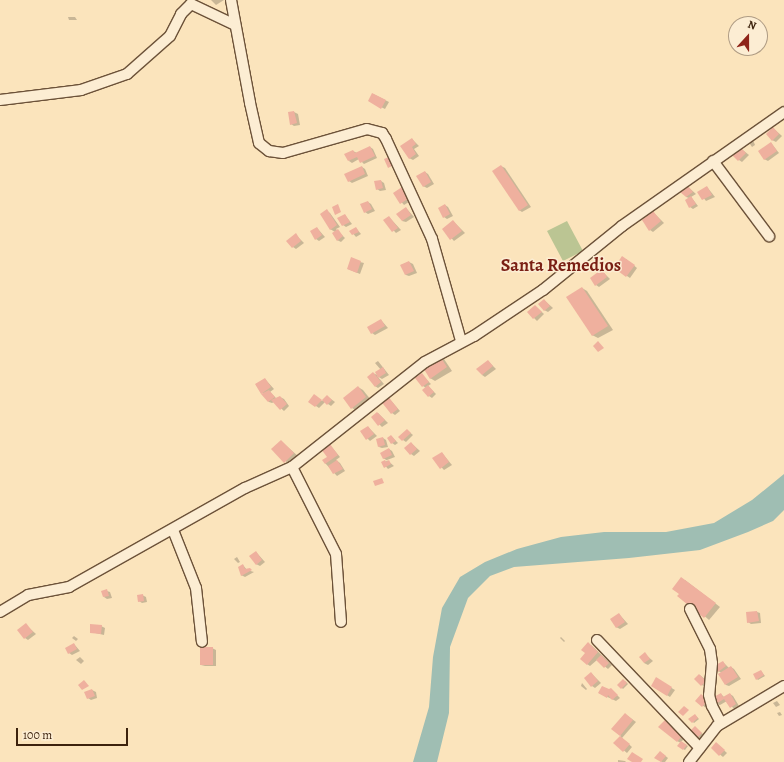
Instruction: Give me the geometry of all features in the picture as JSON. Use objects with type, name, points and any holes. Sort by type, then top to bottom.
[{"type":"street","points":[[231,0],[257,137],[264,148],[275,153],[283,153],[367,129],[382,133],[432,239],[461,341]]},
{"type":"street","points":[[0,100],[82,90],[127,74],[170,36],[181,14],[190,4],[235,25]]},
{"type":"street","points":[[0,612],[28,595],[69,587],[173,530],[245,488],[292,467],[425,362],[461,341],[474,336],[543,290],[622,226],[784,112]]},
{"type":"street","points":[[713,161],[769,236]]},
{"type":"street","points":[[292,467],[336,554],[342,622]]},
{"type":"street","points":[[173,530],[196,588],[202,642]]},
{"type":"street","points":[[690,609],[710,649],[712,663],[709,695],[712,706],[721,723]]},
{"type":"street","points":[[597,640],[700,748]]},
{"type":"street","points":[[689,762],[721,723],[784,686]]},
{"type":"green space","points":[[567,221],[583,251],[563,261],[547,231]]},
{"type":"water","points":[[784,474],[784,510],[773,521],[700,550],[629,558],[514,567],[490,576],[468,598],[450,647],[449,713],[437,762],[413,762],[429,707],[433,657],[442,608],[460,577],[485,562],[517,549],[561,537],[604,532],[666,532],[714,523],[752,500]]},
{"type":"building","points":[[372,93],[386,100],[381,109],[368,101]]},
{"type":"building","points":[[294,111],[297,123],[290,125],[288,112]]},
{"type":"building","points":[[773,127],[779,134],[772,141],[766,134]]},
{"type":"building","points":[[412,138],[416,144],[412,147],[416,154],[409,159],[400,146]]},
{"type":"building","points":[[771,142],[777,151],[764,160],[758,151]]},
{"type":"building","points":[[370,146],[375,156],[360,163],[357,157],[348,161],[344,154],[353,150],[355,153]]},
{"type":"building","points":[[739,146],[746,153],[738,161],[731,154]]},
{"type":"building","points":[[389,157],[392,166],[388,168],[384,159]]},
{"type":"building","points":[[501,165],[528,205],[519,211],[492,171]]},
{"type":"building","points":[[362,166],[365,174],[348,182],[344,174]]},
{"type":"building","points":[[425,171],[431,182],[423,187],[416,176]]},
{"type":"building","points":[[381,180],[383,188],[376,190],[374,181]]},
{"type":"building","points":[[687,185],[693,192],[686,197],[680,192]]},
{"type":"building","points":[[707,186],[712,195],[702,200],[697,192]]},
{"type":"building","points":[[402,187],[409,198],[400,204],[393,193]]},
{"type":"building","points":[[691,196],[696,204],[689,208],[685,200]]},
{"type":"building","points":[[368,201],[372,209],[364,213],[360,204]]},
{"type":"building","points":[[338,204],[341,212],[335,215],[332,207]]},
{"type":"building","points":[[445,204],[450,214],[443,218],[438,208]]},
{"type":"building","points":[[406,207],[411,215],[402,221],[396,214]]},
{"type":"building","points":[[327,209],[337,225],[330,230],[320,214]]},
{"type":"building","points":[[653,211],[661,221],[649,231],[642,220]]},
{"type":"building","points":[[345,214],[350,222],[342,226],[337,218]]},
{"type":"building","points":[[389,216],[398,228],[392,232],[383,220]]},
{"type":"building","points":[[453,220],[462,231],[450,240],[442,229]]},
{"type":"building","points":[[317,227],[322,235],[315,240],[310,231]]},
{"type":"building","points":[[356,227],[359,232],[352,235],[349,231]]},
{"type":"building","points":[[338,229],[343,236],[337,241],[332,233]]},
{"type":"building","points":[[296,233],[301,241],[292,248],[286,241]]},
{"type":"building","points":[[622,256],[635,265],[626,277],[614,268]]},
{"type":"building","points":[[351,257],[361,261],[357,273],[347,269]]},
{"type":"building","points":[[409,261],[414,271],[405,275],[400,265]]},
{"type":"building","points":[[602,269],[607,277],[595,286],[590,278]]},
{"type":"building","points":[[582,287],[608,326],[592,336],[566,297]]},
{"type":"building","points":[[544,299],[550,306],[544,311],[538,304]]},
{"type":"building","points":[[535,305],[542,312],[533,319],[527,312]]},
{"type":"building","points":[[381,319],[385,326],[371,334],[367,327]]},
{"type":"building","points":[[598,341],[604,348],[598,352],[593,346]]},
{"type":"building","points":[[439,355],[447,367],[430,379],[422,366]]},
{"type":"building","points":[[488,360],[493,366],[482,375],[476,369]]},
{"type":"building","points":[[383,367],[386,373],[378,378],[375,372]]},
{"type":"building","points":[[373,372],[381,382],[375,387],[367,377]]},
{"type":"building","points":[[422,373],[429,382],[422,387],[415,378]]},
{"type":"building","points":[[265,378],[271,387],[261,394],[255,384]]},
{"type":"building","points":[[428,385],[434,392],[428,397],[422,390]]},
{"type":"building","points":[[358,386],[366,397],[351,409],[343,398]]},
{"type":"building","points":[[269,390],[275,397],[268,402],[261,394]]},
{"type":"building","points":[[314,394],[322,400],[315,407],[308,402]]},
{"type":"building","points":[[327,395],[332,400],[327,405],[322,400]]},
{"type":"building","points":[[387,395],[398,409],[391,414],[380,400]]},
{"type":"building","points":[[280,396],[287,404],[280,410],[271,400]]},
{"type":"building","points":[[377,412],[385,420],[378,426],[371,417]]},
{"type":"building","points":[[368,426],[374,434],[366,440],[360,431]]},
{"type":"building","points":[[407,429],[411,433],[402,441],[398,437]]},
{"type":"building","points":[[391,435],[396,441],[391,444],[387,438]]},
{"type":"building","points":[[383,437],[385,445],[378,447],[376,439]]},
{"type":"building","points":[[281,440],[294,453],[284,463],[271,449]]},
{"type":"building","points":[[411,442],[417,449],[410,455],[404,448]]},
{"type":"building","points":[[330,444],[338,455],[325,464],[322,460],[327,457],[321,449]]},
{"type":"building","points":[[389,448],[392,455],[383,459],[380,453]]},
{"type":"building","points":[[442,452],[449,462],[440,469],[432,458]]},
{"type":"building","points":[[337,460],[343,469],[333,474],[328,466]]},
{"type":"building","points":[[385,460],[386,462],[389,460],[391,464],[384,468],[381,462]]},
{"type":"building","points":[[382,478],[384,483],[375,486],[373,481]]},
{"type":"building","points":[[256,551],[262,560],[256,565],[249,556]]},
{"type":"building","points":[[243,564],[245,569],[250,568],[252,570],[241,576],[238,567]]},
{"type":"building","points":[[681,577],[716,603],[704,618],[677,596],[679,594],[672,589]]},
{"type":"building","points":[[107,589],[109,596],[103,597],[101,591]]},
{"type":"building","points":[[143,594],[144,601],[138,602],[137,595]]},
{"type":"building","points":[[757,611],[759,621],[747,623],[746,612]]},
{"type":"building","points":[[619,613],[625,622],[616,628],[610,619]]},
{"type":"building","points":[[26,623],[33,632],[24,639],[17,630]]},
{"type":"building","points":[[90,624],[102,625],[101,634],[90,633]]},
{"type":"building","points":[[588,642],[598,652],[587,665],[580,659],[585,653],[581,650]]},
{"type":"building","points":[[74,643],[77,649],[68,654],[65,648]]},
{"type":"building","points":[[200,647],[213,647],[213,665],[200,665]]},
{"type":"building","points":[[645,652],[650,659],[644,663],[639,657]]},
{"type":"building","points":[[601,655],[609,663],[604,668],[596,660]]},
{"type":"building","points":[[723,661],[726,666],[718,672],[714,666]]},
{"type":"building","points":[[731,666],[738,677],[725,685],[718,674]]},
{"type":"building","points":[[761,670],[764,675],[756,680],[753,674]]},
{"type":"building","points":[[591,672],[598,681],[591,687],[584,678]]},
{"type":"building","points":[[699,674],[706,681],[701,686],[694,679]]},
{"type":"building","points":[[656,677],[672,687],[667,696],[651,686]]},
{"type":"building","points":[[623,679],[627,683],[621,689],[617,685]]},
{"type":"building","points":[[84,680],[89,686],[82,690],[78,685]]},
{"type":"building","points":[[602,686],[609,689],[611,688],[618,695],[612,700],[608,695],[607,698],[598,693]]},
{"type":"building","points":[[92,689],[95,696],[87,699],[84,692]]},
{"type":"building","points":[[721,693],[723,697],[730,693],[736,704],[730,708],[724,699],[716,704],[712,698]]},
{"type":"building","points":[[701,694],[708,700],[702,707],[695,701]]},
{"type":"building","points":[[684,706],[689,710],[683,716],[678,712]]},
{"type":"building","points":[[625,713],[633,720],[620,736],[611,729]]},
{"type":"building","points":[[695,714],[698,718],[692,723],[688,719]]},
{"type":"building","points":[[665,720],[682,736],[677,742],[658,727]]},
{"type":"building","points":[[695,726],[702,733],[696,739],[689,732]]},
{"type":"building","points":[[620,736],[630,744],[623,752],[613,743]]},
{"type":"building","points":[[681,741],[687,745],[683,750],[677,746]]},
{"type":"building","points":[[716,742],[725,750],[719,756],[711,748]]},
{"type":"building","points":[[660,751],[666,756],[661,762],[654,758]]},
{"type":"building","points":[[632,752],[643,759],[641,762],[632,762],[627,759]]},
{"type":"district","name":"Santa Remedios","points":[[561,265]]}]
